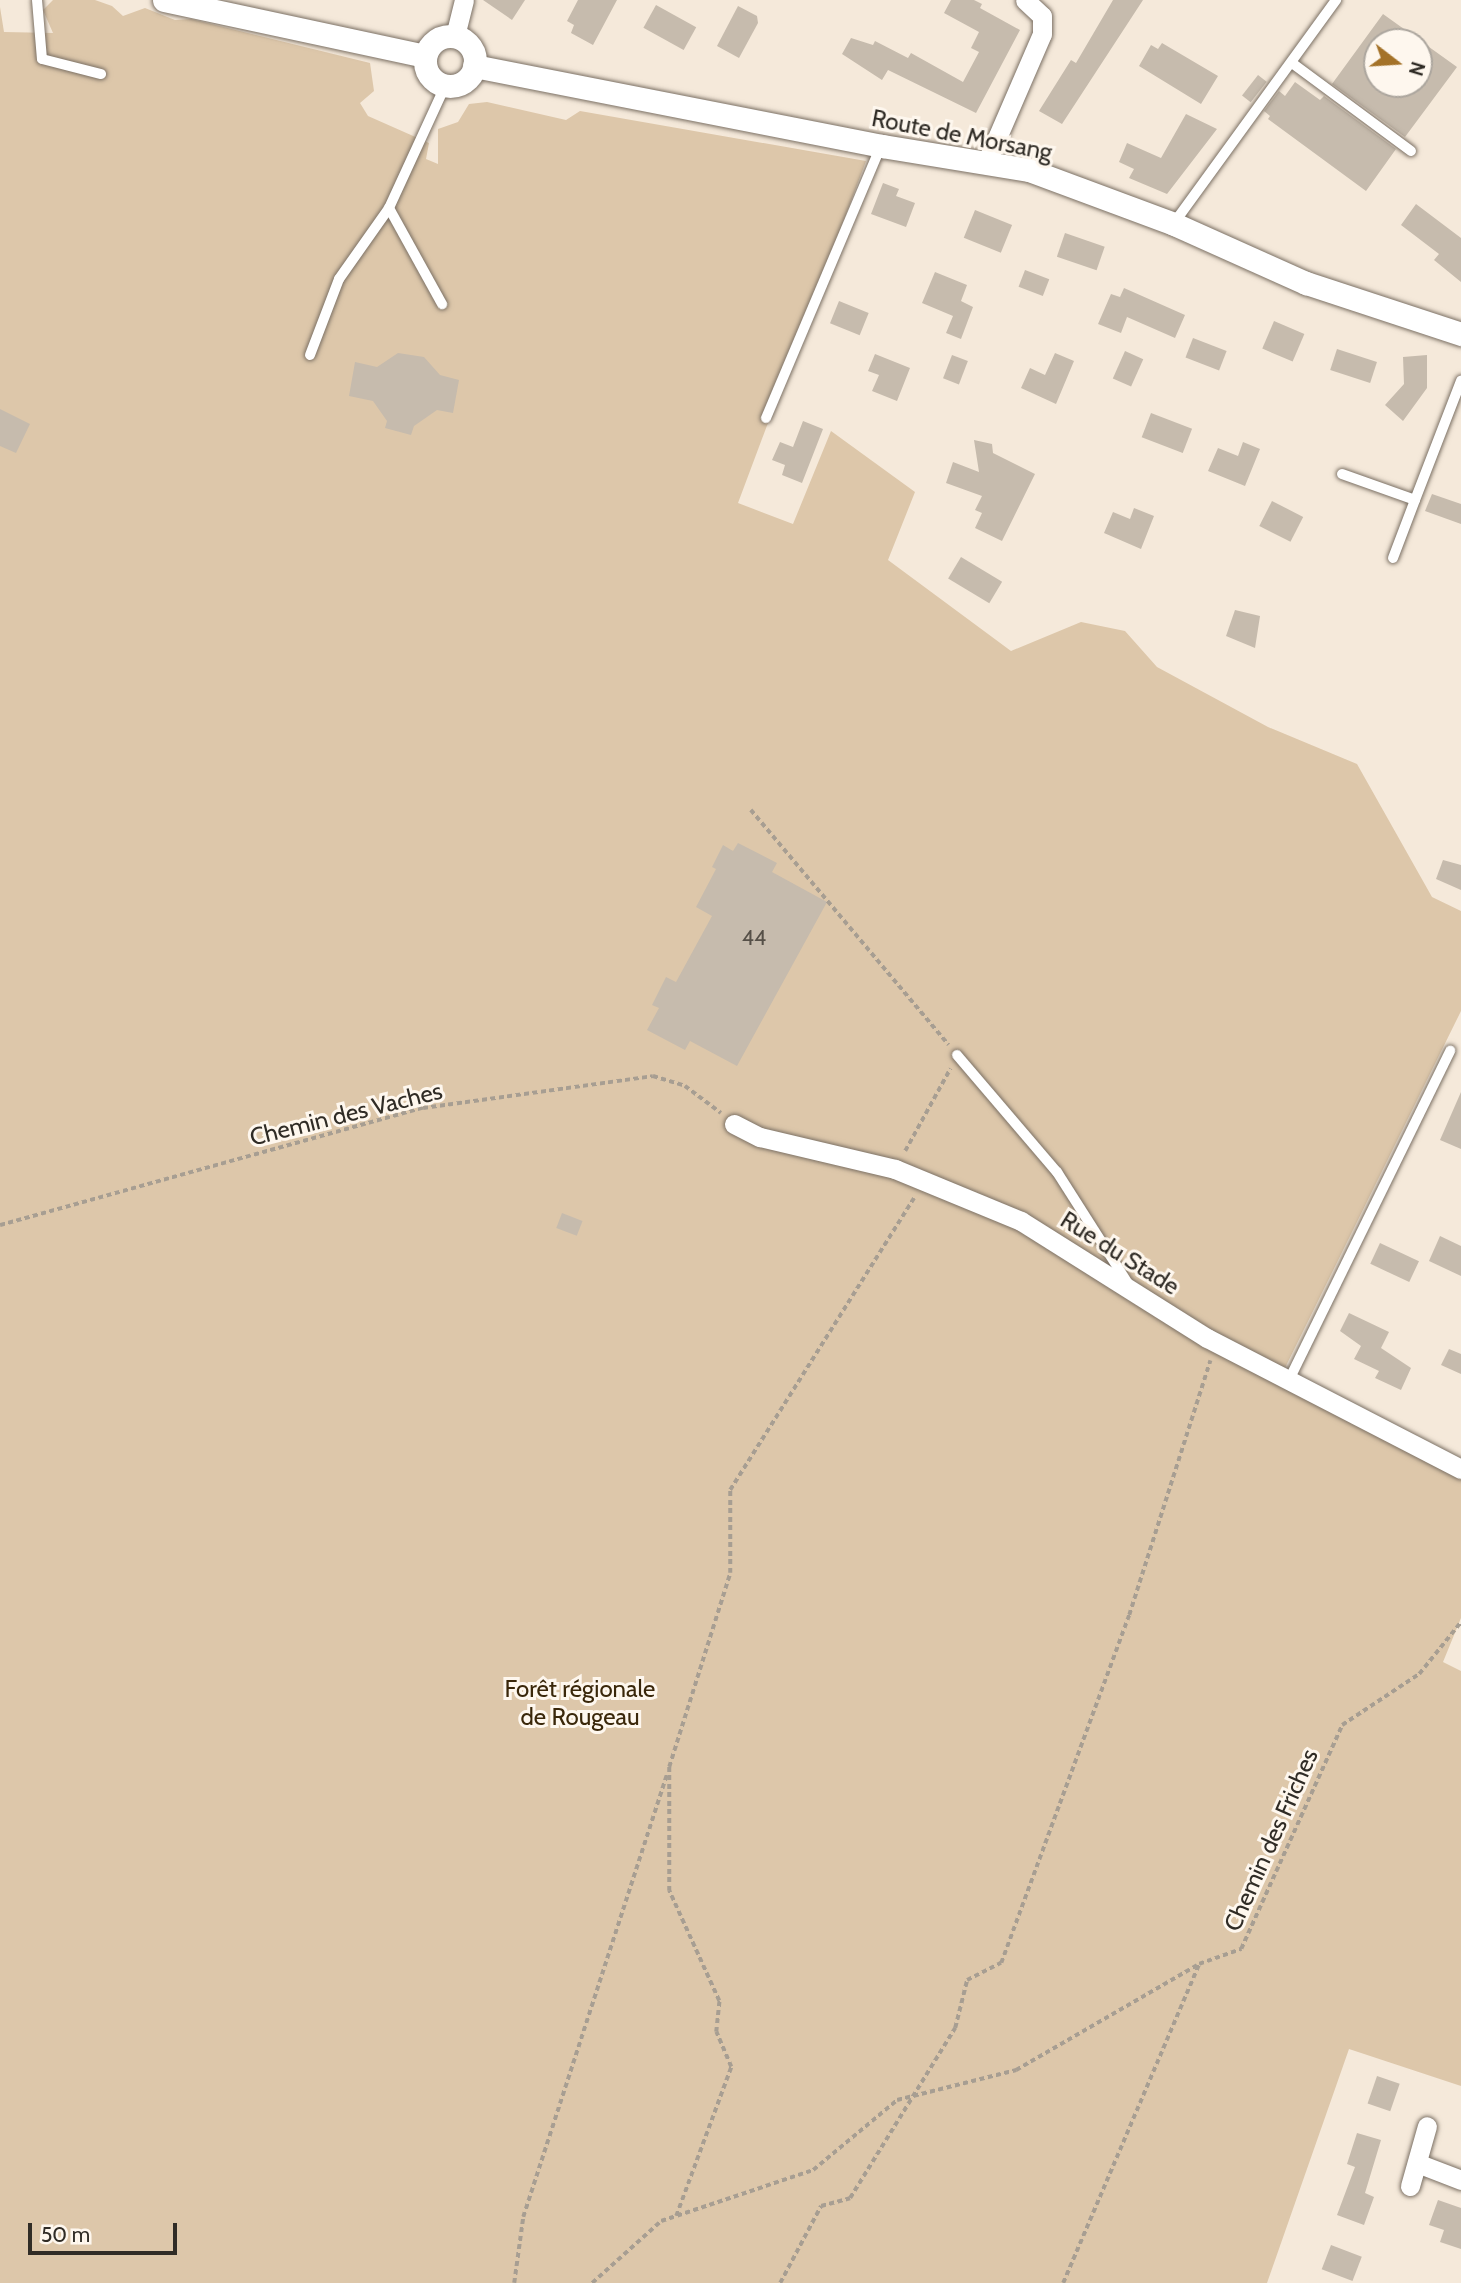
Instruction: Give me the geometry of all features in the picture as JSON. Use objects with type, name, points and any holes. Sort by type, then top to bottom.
[{"type":"street","points":[[164,0],[425,56]]},
{"type":"street","points":[[455,36],[464,0]]},
{"type":"street","points":[[987,161],[1042,34],[1042,16],[1025,0]]},
{"type":"street","points":[[455,36],[473,50],[474,66],[467,80],[445,86],[427,71],[425,56],[433,42],[455,36]]},
{"type":"street","name":"Route de Morsang","points":[[474,66],[881,146],[987,161],[1029,170],[1174,224],[1306,283],[1461,334]]},
{"type":"street","name":"Rue du Stade","points":[[734,1124],[760,1137],[895,1168],[1021,1221],[1287,1383],[1461,1469]]},
{"type":"street","points":[[1410,2186],[1427,2126]]},
{"type":"street","points":[[1417,2163],[1461,2180]]},
{"type":"lane","points":[[37,0],[42,59],[101,74]]},
{"type":"lane","points":[[1174,224],[1336,0]]},
{"type":"lane","points":[[1292,63],[1411,151]]},
{"type":"lane","points":[[310,355],[339,279],[389,208],[445,86]]},
{"type":"lane","points":[[766,418],[881,146]]},
{"type":"lane","points":[[389,208],[442,304]]},
{"type":"lane","points":[[1393,558],[1461,381]]},
{"type":"lane","points":[[1342,474],[1415,500]]},
{"type":"lane","points":[[1287,1383],[1450,1051]]},
{"type":"lane","points":[[957,1055],[1058,1172],[1131,1288]]},
{"type":"path","points":[[751,810],[957,1055],[895,1168]]},
{"type":"path","name":"Chemin des Vaches","points":[[0,1225],[423,1108],[653,1076],[685,1086],[734,1124]]},
{"type":"path","points":[[514,2283],[523,2217],[730,1573],[730,1490],[925,1181]]},
{"type":"path","points":[[780,2283],[821,2206],[850,2198],[955,2028],[967,1980],[1001,1963],[1129,1615],[1216,1342]]},
{"type":"path","name":"Chemin des Friches","points":[[911,2096],[1016,2070],[1199,1964],[1241,1949],[1342,1725],[1419,1675],[1461,1622]]},
{"type":"path","points":[[669,1767],[669,1891],[719,2001],[716,2032],[731,2067],[676,2216]]},
{"type":"path","points":[[1063,2283],[1199,1964]]},
{"type":"path","points":[[593,2283],[661,2221],[813,2170],[897,2100],[911,2096]]},
{"type":"green space","name":"Forêt régionale de Rougeau","points":[[53,0],[95,0],[112,6],[123,16],[145,8],[175,20],[191,19],[370,63],[374,91],[360,103],[368,116],[429,143],[426,159],[438,164],[438,129],[458,122],[469,104],[487,102],[566,120],[580,111],[866,161],[738,503],[793,524],[831,431],[915,492],[888,560],[1011,651],[1081,622],[1125,631],[1157,667],[1268,727],[1357,764],[1432,897],[1461,911],[1461,1011],[1280,1378],[1461,1474],[1461,1618],[1443,1662],[1461,1671],[1461,2086],[1349,2049],[1267,2283],[0,2283],[0,7],[4,32],[53,33],[43,10]]},
{"type":"building","points":[[483,0],[525,0],[512,20]]},
{"type":"building","points":[[578,0],[617,0],[593,45],[571,33],[574,25],[567,21]]},
{"type":"building","points":[[951,0],[974,0],[982,4],[980,8],[1020,30],[976,113],[888,70],[882,80],[842,54],[851,38],[873,45],[875,41],[908,58],[911,53],[963,82],[979,52],[971,48],[979,32],[944,13]]},
{"type":"building","points":[[1113,0],[1143,0],[1062,124],[1039,111],[1071,60],[1076,63]]},
{"type":"building","points":[[656,5],[696,27],[684,50],[643,28]]},
{"type":"building","points":[[738,6],[757,16],[758,23],[739,58],[717,46]]},
{"type":"building","points":[[1383,14],[1403,28],[1373,28]]},
{"type":"building","points":[[1363,41],[1363,98],[1433,98],[1433,50],[1457,67],[1405,137],[1332,84]]},
{"type":"building","points":[[1162,43],[1218,76],[1201,104],[1139,66],[1151,45],[1158,49]]},
{"type":"building","points":[[1258,75],[1267,82],[1251,102],[1242,95]]},
{"type":"building","points":[[1295,82],[1320,100],[1324,96],[1396,149],[1366,191],[1268,119],[1270,116],[1264,111],[1279,91],[1285,96]]},
{"type":"building","points":[[1186,114],[1217,129],[1167,194],[1129,178],[1134,169],[1119,162],[1127,143],[1161,158]]},
{"type":"building","points":[[883,183],[899,189],[896,196],[915,203],[906,227],[871,214]]},
{"type":"building","points":[[1416,204],[1461,238],[1461,282],[1434,260],[1439,254],[1401,225]]},
{"type":"building","points":[[975,210],[1012,225],[1001,253],[964,238]]},
{"type":"building","points":[[1065,233],[1105,247],[1097,270],[1057,257]]},
{"type":"building","points":[[1025,270],[1049,279],[1043,296],[1019,287]]},
{"type":"building","points":[[935,272],[967,285],[961,301],[973,307],[961,339],[946,333],[953,316],[922,303]]},
{"type":"building","points":[[1124,288],[1185,315],[1175,338],[1127,317],[1121,333],[1098,324],[1111,294],[1120,297]]},
{"type":"building","points":[[839,301],[869,313],[860,335],[830,323]]},
{"type":"building","points":[[1274,321],[1304,334],[1293,362],[1262,349]]},
{"type":"building","points":[[1193,338],[1227,351],[1219,371],[1185,358]]},
{"type":"building","points":[[1337,349],[1377,362],[1370,383],[1330,370]]},
{"type":"building","points":[[1125,351],[1143,359],[1131,387],[1113,378]]},
{"type":"building","points":[[398,353],[424,357],[440,375],[459,380],[453,413],[437,410],[414,426],[411,435],[385,428],[387,421],[373,401],[349,396],[355,362],[377,367]]},
{"type":"building","points":[[1055,353],[1074,361],[1056,404],[1021,388],[1030,368],[1045,375]]},
{"type":"building","points":[[875,354],[910,368],[897,401],[872,391],[879,375],[868,371]]},
{"type":"building","points":[[952,355],[968,361],[959,384],[943,378]]},
{"type":"building","points":[[1427,355],[1427,388],[1403,421],[1385,405],[1404,384],[1403,357]]},
{"type":"building","points":[[0,409],[30,424],[16,453],[0,446]]},
{"type":"building","points":[[1151,413],[1192,429],[1183,453],[1142,437]]},
{"type":"building","points":[[803,421],[823,429],[802,483],[782,475],[785,465],[772,460],[780,442],[793,447]]},
{"type":"building","points":[[974,440],[992,444],[993,453],[1035,474],[1002,541],[975,528],[982,513],[975,510],[982,496],[946,483],[953,462],[979,472]]},
{"type":"building","points":[[1243,442],[1260,449],[1245,486],[1208,471],[1218,448],[1238,456]]},
{"type":"building","points":[[1432,494],[1461,504],[1461,524],[1425,511]]},
{"type":"building","points":[[1272,501],[1303,517],[1290,542],[1259,526]]},
{"type":"building","points":[[1134,508],[1154,516],[1141,549],[1104,533],[1113,512],[1130,519]]},
{"type":"building","points":[[961,557],[1002,582],[989,603],[948,578]]},
{"type":"building","points":[[1235,610],[1260,616],[1255,648],[1226,636]]},
{"type":"building","points":[[738,843],[777,863],[772,872],[827,902],[737,1066],[690,1041],[685,1050],[647,1030],[659,1008],[652,1005],[666,977],[676,982],[712,916],[696,907],[716,869],[712,867],[723,845],[733,851]]},
{"type":"building","points":[[1443,860],[1461,865],[1461,890],[1436,879]]},
{"type":"building","points":[[1461,1092],[1461,1149],[1440,1140]]},
{"type":"building","points":[[562,1213],[583,1221],[577,1236],[556,1228]]},
{"type":"building","points":[[1440,1236],[1461,1246],[1461,1276],[1429,1261]]},
{"type":"building","points":[[1380,1243],[1419,1261],[1409,1282],[1370,1264]]},
{"type":"building","points":[[1349,1313],[1389,1332],[1381,1348],[1411,1368],[1401,1390],[1375,1378],[1379,1371],[1354,1359],[1361,1346],[1340,1331]]},
{"type":"building","points":[[1449,1349],[1461,1354],[1461,1374],[1441,1365]]},
{"type":"building","points":[[1377,2076],[1400,2084],[1390,2111],[1368,2103]]},
{"type":"building","points":[[1357,2133],[1381,2140],[1365,2193],[1374,2197],[1364,2225],[1337,2215],[1355,2167],[1347,2164]]},
{"type":"building","points":[[1438,2200],[1461,2208],[1461,2249],[1440,2242],[1444,2230],[1429,2225]]},
{"type":"building","points":[[1331,2245],[1362,2257],[1352,2281],[1322,2269]]}]
